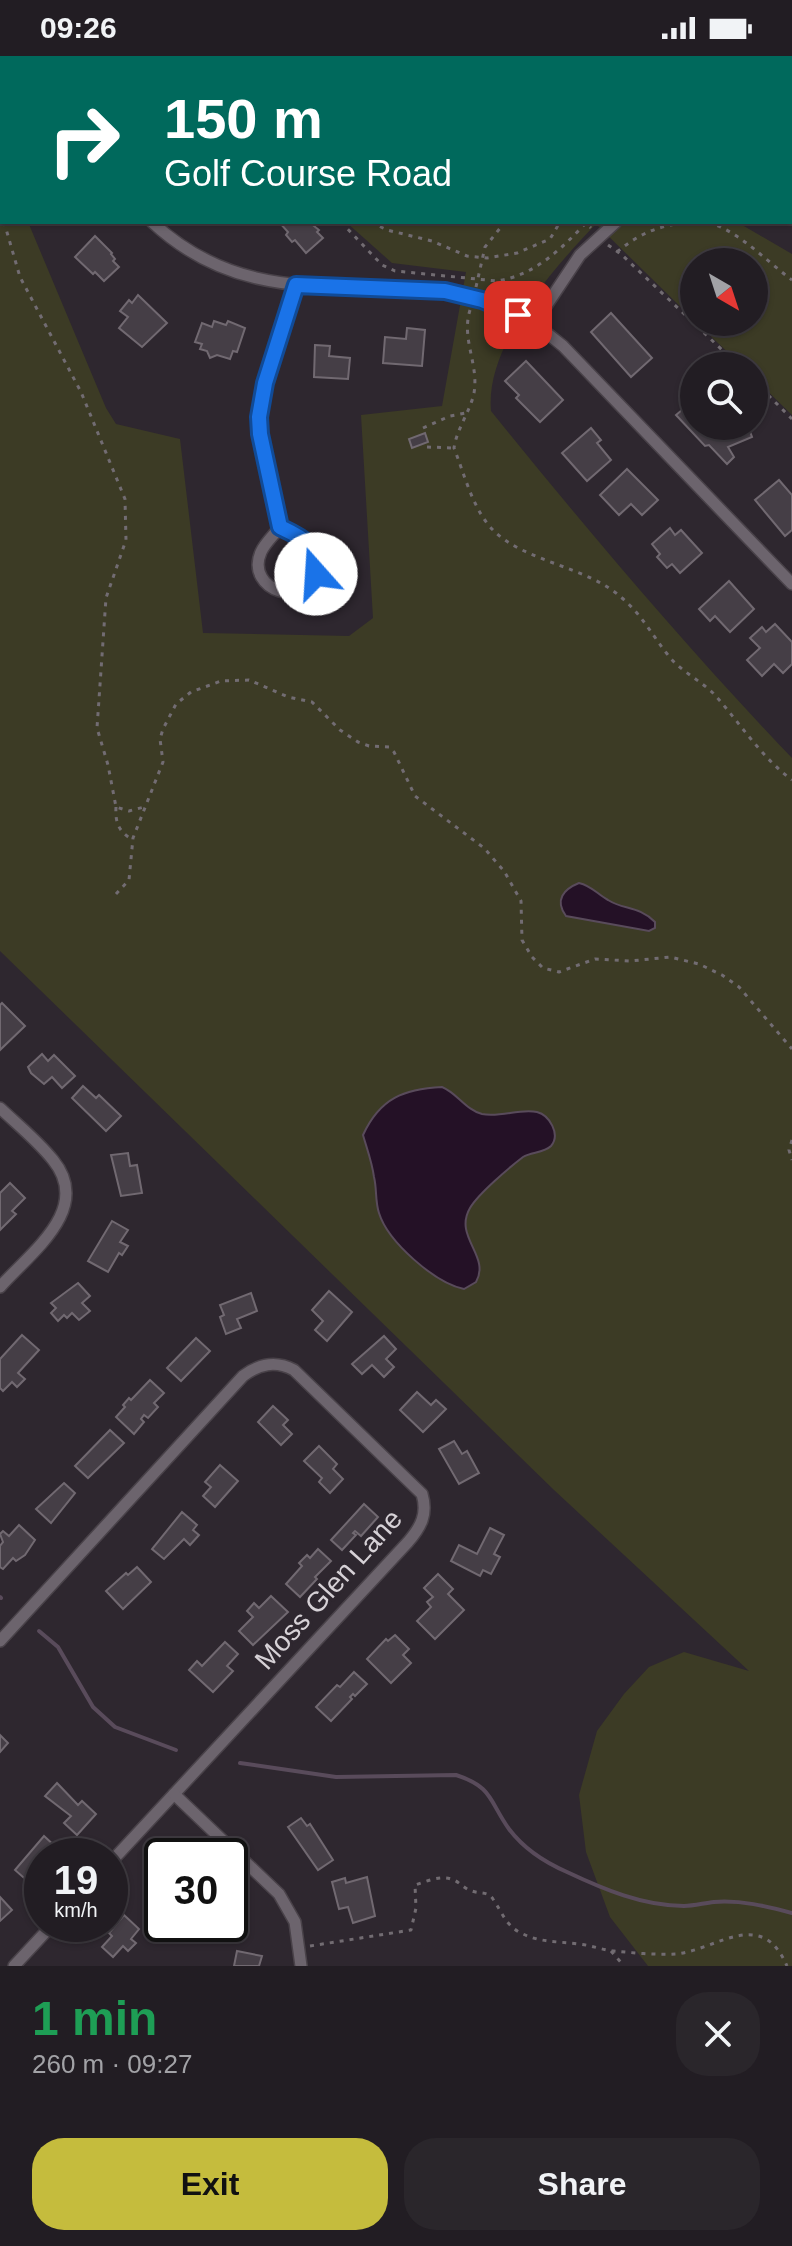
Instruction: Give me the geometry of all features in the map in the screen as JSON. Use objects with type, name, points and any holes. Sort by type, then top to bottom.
[{"type":"street","points":[[154,224],[173,240],[217,266],[256,279],[296,285],[445,291],[474,298],[534,324],[578,361],[792,584]]},
{"type":"street","points":[[534,324],[580,255],[613,224]]},
{"type":"street","points":[[280,527],[306,540],[316,555],[317,568],[313,580],[304,589],[293,593],[280,592],[268,586],[259,569],[262,551],[280,527],[259,417],[265,383],[296,285]]},
{"type":"street","points":[[0,1108],[54,1161],[65,1181],[67,1200],[53,1229],[0,1287]]},
{"type":"street","name":"Moss Glen Lane","points":[[0,1641],[243,1376],[255,1368],[271,1364],[286,1366],[302,1377],[416,1486],[424,1503],[423,1521],[408,1542],[128,1844]]},
{"type":"street","points":[[174,1794],[279,1894],[295,1922],[301,1966]]},
{"type":"street","points":[[14,1966],[36,1942]]},
{"type":"path","points":[[5,224],[20,277],[81,392],[125,499],[126,540],[106,598],[97,728],[108,765],[119,828],[133,840]]},
{"type":"path","points":[[343,224],[387,268],[477,280],[511,279],[535,268],[562,248],[585,224]]},
{"type":"path","points":[[375,224],[432,241],[458,253],[482,258],[517,253],[550,239],[559,224]]},
{"type":"path","points":[[503,224],[490,238],[482,258],[468,317],[466,338],[475,383],[454,448],[483,518],[508,543],[582,575],[619,595],[642,617],[675,663],[706,686],[771,762],[792,780]]},
{"type":"path","points":[[587,224],[724,352]]},
{"type":"path","points":[[617,252],[655,227],[677,224]]},
{"type":"path","points":[[712,224],[732,234],[792,280]]},
{"type":"path","points":[[768,395],[792,419]]},
{"type":"path","points":[[423,428],[450,416],[466,413]]},
{"type":"path","points":[[427,447],[454,448]]},
{"type":"path","points":[[116,894],[129,880],[133,840],[163,762],[160,739],[176,704],[191,692],[221,681],[242,678],[288,697],[306,700],[323,710],[340,730],[358,742],[369,746],[383,745],[394,752],[415,796],[461,828],[496,860],[519,894],[522,940],[543,968],[559,972],[595,959],[630,961],[670,957],[699,964],[739,987],[792,1049]]},
{"type":"path","points":[[116,807],[129,811],[145,807]]},
{"type":"path","points":[[792,1140],[789,1150],[792,1160]]},
{"type":"path","points":[[300,1948],[411,1930],[416,1908],[415,1885],[444,1878],[468,1890],[486,1893],[492,1897],[504,1921],[520,1932],[549,1944],[675,1954],[697,1950],[735,1934],[748,1934],[769,1942],[782,1954],[787,1966]]},
{"type":"path","points":[[611,1951],[624,1966]]},
{"type":"shaded area","points":[[0,224],[29,224],[106,408],[116,424],[180,439],[203,633],[349,636],[373,618],[361,415],[442,406],[466,272],[392,263],[348,224],[596,224],[542,286],[510,335],[492,386],[491,411],[638,588],[792,758],[792,1966],[648,1966],[610,1917],[586,1852],[579,1795],[597,1731],[649,1667],[684,1652],[749,1671],[554,1490],[0,951]]},
{"type":"shaded area","points":[[596,224],[740,224],[792,254],[792,415],[768,392],[768,352],[727,352],[711,336],[768,336],[768,248],[680,248],[680,306]]},
{"type":"shaded area","points":[[579,883],[614,903],[643,913],[655,922],[655,928],[649,931],[566,916],[561,905],[562,896]]},
{"type":"shaded area","points":[[442,1087],[482,1114],[537,1112],[549,1121],[555,1136],[551,1146],[523,1157],[487,1188],[470,1208],[466,1228],[479,1264],[479,1273],[476,1282],[464,1289],[440,1279],[414,1260],[384,1224],[363,1135],[385,1104],[405,1093]]},
{"type":"building","points":[[281,224],[312,224],[323,238],[306,253],[286,235],[288,232]]},
{"type":"building","points":[[95,236],[112,253],[113,261],[119,267],[104,281],[75,257]]},
{"type":"building","points":[[138,295],[167,323],[142,347],[119,328],[128,317],[120,311]]},
{"type":"building","points":[[611,313],[652,358],[631,377],[591,332]]},
{"type":"building","points":[[214,321],[226,325],[228,321],[245,328],[237,352],[233,351],[230,359],[217,355],[210,358],[207,351],[200,349],[202,344],[195,342],[202,323],[212,327]]},
{"type":"building","points":[[407,328],[425,330],[422,366],[383,363],[385,337],[406,339]]},
{"type":"building","points":[[315,345],[330,346],[329,356],[350,358],[348,379],[314,377]]},
{"type":"building","points":[[526,361],[563,400],[540,422],[516,398],[519,395],[505,381]]},
{"type":"building","points":[[591,428],[601,440],[597,443],[611,460],[587,481],[562,453]]},
{"type":"building","points":[[425,433],[428,442],[412,448],[409,439]]},
{"type":"building","points":[[699,440],[745,440],[728,447],[734,457],[727,464],[709,445],[705,446]]},
{"type":"building","points":[[627,469],[658,500],[642,515],[631,504],[619,515],[600,495]]},
{"type":"building","points":[[779,480],[792,495],[792,530],[785,536],[755,500]]},
{"type":"building","points":[[670,528],[675,535],[681,530],[702,553],[680,573],[672,564],[667,568],[657,557],[660,554],[652,544]]},
{"type":"building","points":[[729,581],[754,609],[730,632],[715,616],[710,621],[699,609]]},
{"type":"building","points":[[775,624],[792,642],[792,664],[783,673],[774,664],[762,676],[747,660],[760,648],[750,638],[762,627],[766,632]]},
{"type":"building","points":[[2,1003],[25,1026],[0,1050],[0,1005]]},
{"type":"building","points":[[42,1054],[48,1061],[54,1055],[75,1076],[62,1088],[52,1077],[44,1084],[28,1067]]},
{"type":"building","points":[[83,1086],[96,1098],[99,1095],[121,1116],[106,1131],[72,1098]]},
{"type":"building","points":[[128,1153],[130,1166],[137,1165],[142,1193],[121,1196],[111,1155]]},
{"type":"building","points":[[10,1183],[25,1198],[12,1211],[16,1214],[0,1230],[0,1193]]},
{"type":"building","points":[[112,1221],[128,1230],[120,1242],[128,1246],[122,1255],[119,1253],[108,1272],[88,1261]]},
{"type":"building","points":[[78,1283],[90,1296],[82,1303],[90,1311],[79,1320],[72,1313],[58,1321],[51,1313],[56,1308],[51,1303]]},
{"type":"building","points":[[329,1291],[352,1312],[327,1341],[315,1330],[323,1321],[312,1310]]},
{"type":"building","points":[[251,1293],[257,1311],[237,1319],[241,1328],[226,1334],[220,1317],[224,1315],[220,1305]]},
{"type":"building","points":[[22,1335],[39,1350],[18,1373],[25,1379],[17,1387],[12,1382],[3,1391],[0,1388],[0,1359]]},
{"type":"building","points":[[384,1336],[396,1349],[386,1359],[394,1367],[384,1377],[372,1365],[362,1374],[352,1364]]},
{"type":"building","points":[[196,1338],[210,1351],[181,1381],[167,1368]]},
{"type":"building","points":[[150,1380],[164,1393],[154,1403],[158,1407],[148,1418],[144,1415],[141,1419],[144,1422],[134,1434],[116,1417],[129,1398],[131,1400]]},
{"type":"building","points":[[417,1392],[431,1405],[436,1400],[446,1409],[423,1432],[400,1410]]},
{"type":"building","points":[[273,1406],[288,1420],[283,1425],[292,1434],[281,1445],[258,1422]]},
{"type":"building","points":[[110,1430],[124,1443],[88,1478],[75,1466]]},
{"type":"building","points":[[454,1441],[462,1454],[467,1451],[479,1473],[459,1484],[439,1449]]},
{"type":"building","points":[[319,1446],[337,1464],[333,1469],[343,1479],[330,1493],[319,1482],[322,1478],[304,1461]]},
{"type":"building","points":[[220,1465],[238,1481],[215,1507],[203,1496],[211,1487],[205,1482]]},
{"type":"building","points":[[64,1483],[75,1493],[51,1523],[36,1509]]},
{"type":"building","points":[[364,1504],[378,1517],[361,1536],[355,1531],[353,1533],[356,1535],[342,1550],[331,1540]]},
{"type":"building","points":[[182,1512],[197,1525],[193,1530],[199,1535],[190,1545],[184,1539],[164,1559],[152,1549]]},
{"type":"building","points":[[19,1525],[35,1540],[25,1555],[16,1561],[13,1558],[3,1569],[0,1567],[0,1546],[3,1542],[0,1534],[3,1531],[9,1536]]},
{"type":"building","points":[[490,1528],[504,1535],[494,1554],[500,1557],[491,1574],[483,1570],[480,1576],[451,1561],[459,1545],[477,1554]]},
{"type":"building","points":[[318,1549],[331,1561],[300,1597],[286,1584],[302,1566],[299,1563],[307,1555],[310,1558]]},
{"type":"building","points":[[137,1567],[151,1582],[123,1609],[106,1591]]},
{"type":"building","points":[[438,1574],[453,1589],[448,1594],[464,1610],[435,1639],[417,1621],[431,1607],[427,1602],[433,1597],[424,1588]]},
{"type":"building","points":[[271,1596],[288,1612],[253,1645],[239,1631],[253,1617],[247,1611],[254,1603],[259,1608]]},
{"type":"building","points":[[395,1635],[409,1649],[403,1655],[411,1663],[391,1683],[367,1659],[386,1639],[388,1641]]},
{"type":"building","points":[[225,1642],[238,1654],[227,1666],[233,1671],[213,1692],[189,1670],[197,1661],[202,1666]]},
{"type":"building","points":[[354,1672],[367,1684],[350,1697],[352,1699],[331,1721],[316,1707]]},
{"type":"building","points":[[0,1735],[8,1743],[0,1752]]},
{"type":"building","points":[[57,1783],[78,1805],[82,1801],[96,1814],[77,1835],[64,1823],[71,1816],[45,1796]]},
{"type":"building","points":[[301,1818],[307,1826],[310,1824],[333,1860],[318,1870],[288,1827]]},
{"type":"building","points":[[24,1859],[24,1878],[15,1870]]},
{"type":"building","points":[[367,1877],[375,1916],[353,1923],[348,1907],[339,1909],[332,1882],[345,1878],[346,1883]]},
{"type":"building","points":[[0,1897],[12,1910],[0,1921]]},
{"type":"building","points":[[128,1919],[139,1929],[131,1939],[136,1943],[128,1951],[123,1946],[113,1957],[102,1947],[107,1942],[128,1942]]},
{"type":"building","points":[[237,1951],[262,1956],[259,1966],[234,1966]]},
{"type":"waterway","points":[[39,1631],[58,1647],[93,1707],[115,1727],[176,1750]]},
{"type":"waterway","points":[[240,1763],[336,1777],[456,1775],[484,1790],[509,1829],[528,1849],[550,1864],[595,1884],[653,1903],[684,1906],[734,1902],[792,1913]]},
{"type":"route","points":[[316,574],[314,550],[300,537],[280,527],[260,434],[259,417],[265,383],[296,285],[445,291],[482,300],[518,315]]}]
